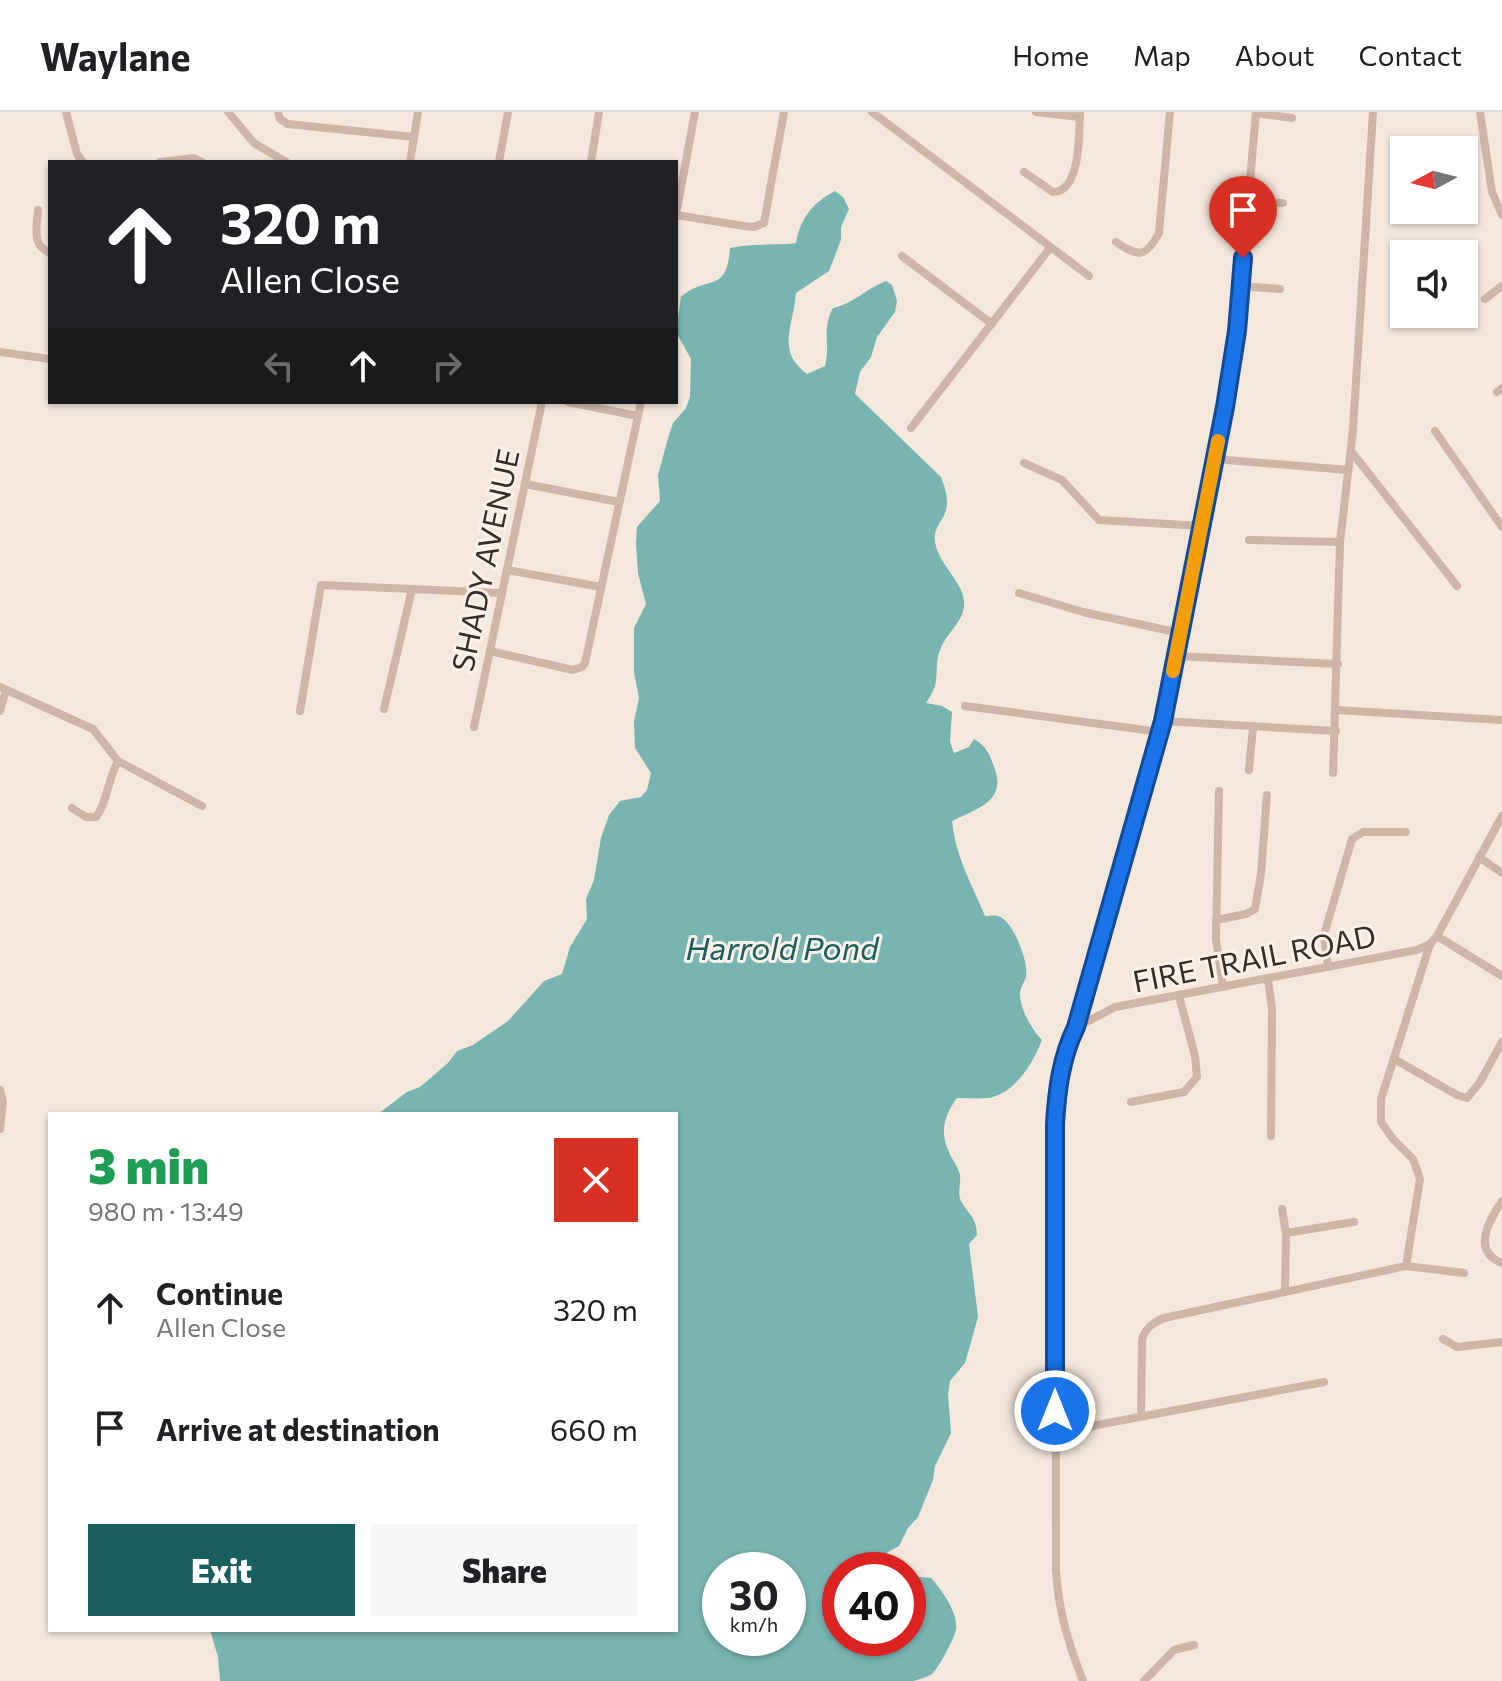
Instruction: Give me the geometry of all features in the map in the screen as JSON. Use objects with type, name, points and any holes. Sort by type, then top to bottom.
[{"type":"street","points":[[66,112],[77,154],[82,160]]},
{"type":"street","points":[[228,112],[254,143],[283,160]]},
{"type":"street","points":[[278,112],[280,119],[288,124],[414,137]]},
{"type":"street","points":[[410,160],[418,112]]},
{"type":"street","points":[[499,160],[508,112]]},
{"type":"street","points":[[591,160],[599,112]]},
{"type":"street","points":[[678,204],[695,112]]},
{"type":"street","points":[[678,215],[754,227],[764,223],[784,112]]},
{"type":"street","points":[[872,112],[1089,276]]},
{"type":"street","points":[[1024,172],[1053,192],[1063,191],[1074,172],[1080,114],[1036,112]]},
{"type":"street","points":[[1116,242],[1134,253],[1142,253],[1159,233],[1170,112]]},
{"type":"street","points":[[1083,1681],[1058,1606],[1055,1124],[1060,1077],[1163,721],[1237,331],[1256,112],[1292,118]]},
{"type":"street","points":[[1333,773],[1340,542],[1351,451],[1373,112]]},
{"type":"street","points":[[1480,112],[1492,192],[1502,215]]},
{"type":"street","points":[[177,160],[198,160]]},
{"type":"street","points":[[1248,201],[1283,203]]},
{"type":"street","points":[[38,210],[37,242],[42,250],[48,252]]},
{"type":"street","points":[[911,428],[1050,248]]},
{"type":"street","points":[[902,256],[992,324]]},
{"type":"street","points":[[1241,286],[1280,289]]},
{"type":"street","points":[[1485,299],[1502,286]]},
{"type":"street","points":[[0,352],[48,359]]},
{"type":"street","name":"SHADY AVENUE","points":[[474,727],[542,404]]},
{"type":"street","points":[[578,404],[638,416]]},
{"type":"street","points":[[490,651],[578,669],[585,663],[641,404]]},
{"type":"street","points":[[1435,431],[1502,527]]},
{"type":"street","points":[[1351,451],[1457,586]]},
{"type":"street","points":[[1215,459],[1348,470]]},
{"type":"street","points":[[1024,463],[1062,480],[1099,520],[1202,526]]},
{"type":"street","points":[[525,484],[619,502]]},
{"type":"street","points":[[1249,540],[1340,542]]},
{"type":"street","points":[[507,570],[601,587]]},
{"type":"street","points":[[300,711],[321,585],[502,593]]},
{"type":"street","points":[[384,709],[412,589]]},
{"type":"street","points":[[1019,593],[1083,612],[1180,633]]},
{"type":"street","points":[[1176,656],[1338,664]]},
{"type":"street","points":[[0,711],[3,688],[93,729],[118,761],[202,806]]},
{"type":"street","points":[[965,706],[1160,732]]},
{"type":"street","points":[[1336,710],[1502,720]]},
{"type":"street","points":[[1163,721],[1336,731]]},
{"type":"street","points":[[1249,770],[1253,727]]},
{"type":"street","points":[[72,808],[86,817],[96,817],[103,806],[109,778],[118,761]]},
{"type":"street","points":[[1219,791],[1216,920],[1223,987]]},
{"type":"street","points":[[1216,920],[1255,909],[1267,795]]},
{"type":"street","points":[[1406,1266],[1420,1179],[1413,1159],[1381,1122],[1381,1099],[1430,944],[1502,816]]},
{"type":"street","points":[[1328,967],[1324,935],[1352,839],[1363,832],[1406,832]]},
{"type":"street","points":[[1479,857],[1502,873]]},
{"type":"street","points":[[1437,936],[1502,976]]},
{"type":"street","name":"FIRE TRAIL ROAD","points":[[1076,1027],[1115,1007],[1417,950],[1430,944]]},
{"type":"street","points":[[1268,979],[1272,1009],[1271,1136]]},
{"type":"street","points":[[1131,1102],[1184,1092],[1197,1077],[1195,1056],[1179,996]]},
{"type":"street","points":[[1394,1059],[1467,1098],[1480,1082],[1502,1042]]},
{"type":"street","points":[[0,1090],[3,1102],[0,1129]]},
{"type":"street","points":[[1502,1201],[1488,1222],[1483,1240],[1488,1253],[1502,1263]]},
{"type":"street","points":[[1282,1209],[1286,1233],[1285,1290]]},
{"type":"street","points":[[1286,1233],[1354,1222]]},
{"type":"street","points":[[1141,1416],[1142,1340],[1144,1332],[1164,1318],[1406,1266],[1464,1273]]},
{"type":"street","points":[[1443,1339],[1457,1347],[1502,1342]]},
{"type":"street","points":[[1055,1433],[1324,1382]]},
{"type":"street","points":[[1144,1681],[1174,1650],[1194,1645]]},
{"type":"water","name":"Harrold Pond","points":[[835,191],[843,197],[849,209],[829,271],[796,293],[789,347],[797,365],[807,374],[825,366],[827,330],[833,308],[886,281],[892,285],[897,301],[895,312],[877,337],[871,357],[860,372],[855,394],[941,477],[945,490],[946,508],[936,530],[936,548],[961,590],[964,608],[940,650],[935,686],[926,703],[952,712],[950,742],[954,753],[969,747],[974,739],[986,750],[993,764],[997,776],[994,794],[982,806],[952,821],[954,834],[965,870],[985,916],[1004,919],[1019,942],[1026,970],[1020,992],[1022,1006],[1042,1040],[1034,1058],[1015,1084],[988,1098],[957,1098],[947,1117],[944,1137],[960,1175],[960,1198],[977,1229],[977,1235],[969,1244],[978,1317],[965,1363],[950,1381],[951,1433],[935,1466],[933,1480],[918,1517],[899,1546],[888,1552],[822,1552],[822,1656],[926,1656],[926,1578],[931,1578],[952,1608],[956,1622],[953,1639],[932,1674],[914,1681],[220,1681],[218,1657],[211,1632],[678,1632],[678,1112],[381,1112],[407,1092],[420,1087],[457,1051],[473,1045],[508,1021],[544,981],[562,974],[570,947],[587,919],[586,899],[594,880],[601,838],[609,815],[620,801],[641,797],[647,790],[651,773],[635,748],[634,721],[639,698],[634,672],[634,628],[646,604],[638,573],[637,527],[660,501],[658,475],[669,435],[690,397],[691,359],[678,336],[681,297],[720,278],[728,263],[730,248],[796,243],[804,219],[814,206]]},
{"type":"slow traffic","points":[[1173,671],[1218,441]]},
{"type":"route","points":[[1055,1411],[1055,1124],[1058,1089],[1068,1042],[1076,1027],[1163,721],[1225,407],[1237,331],[1243,258]]}]
